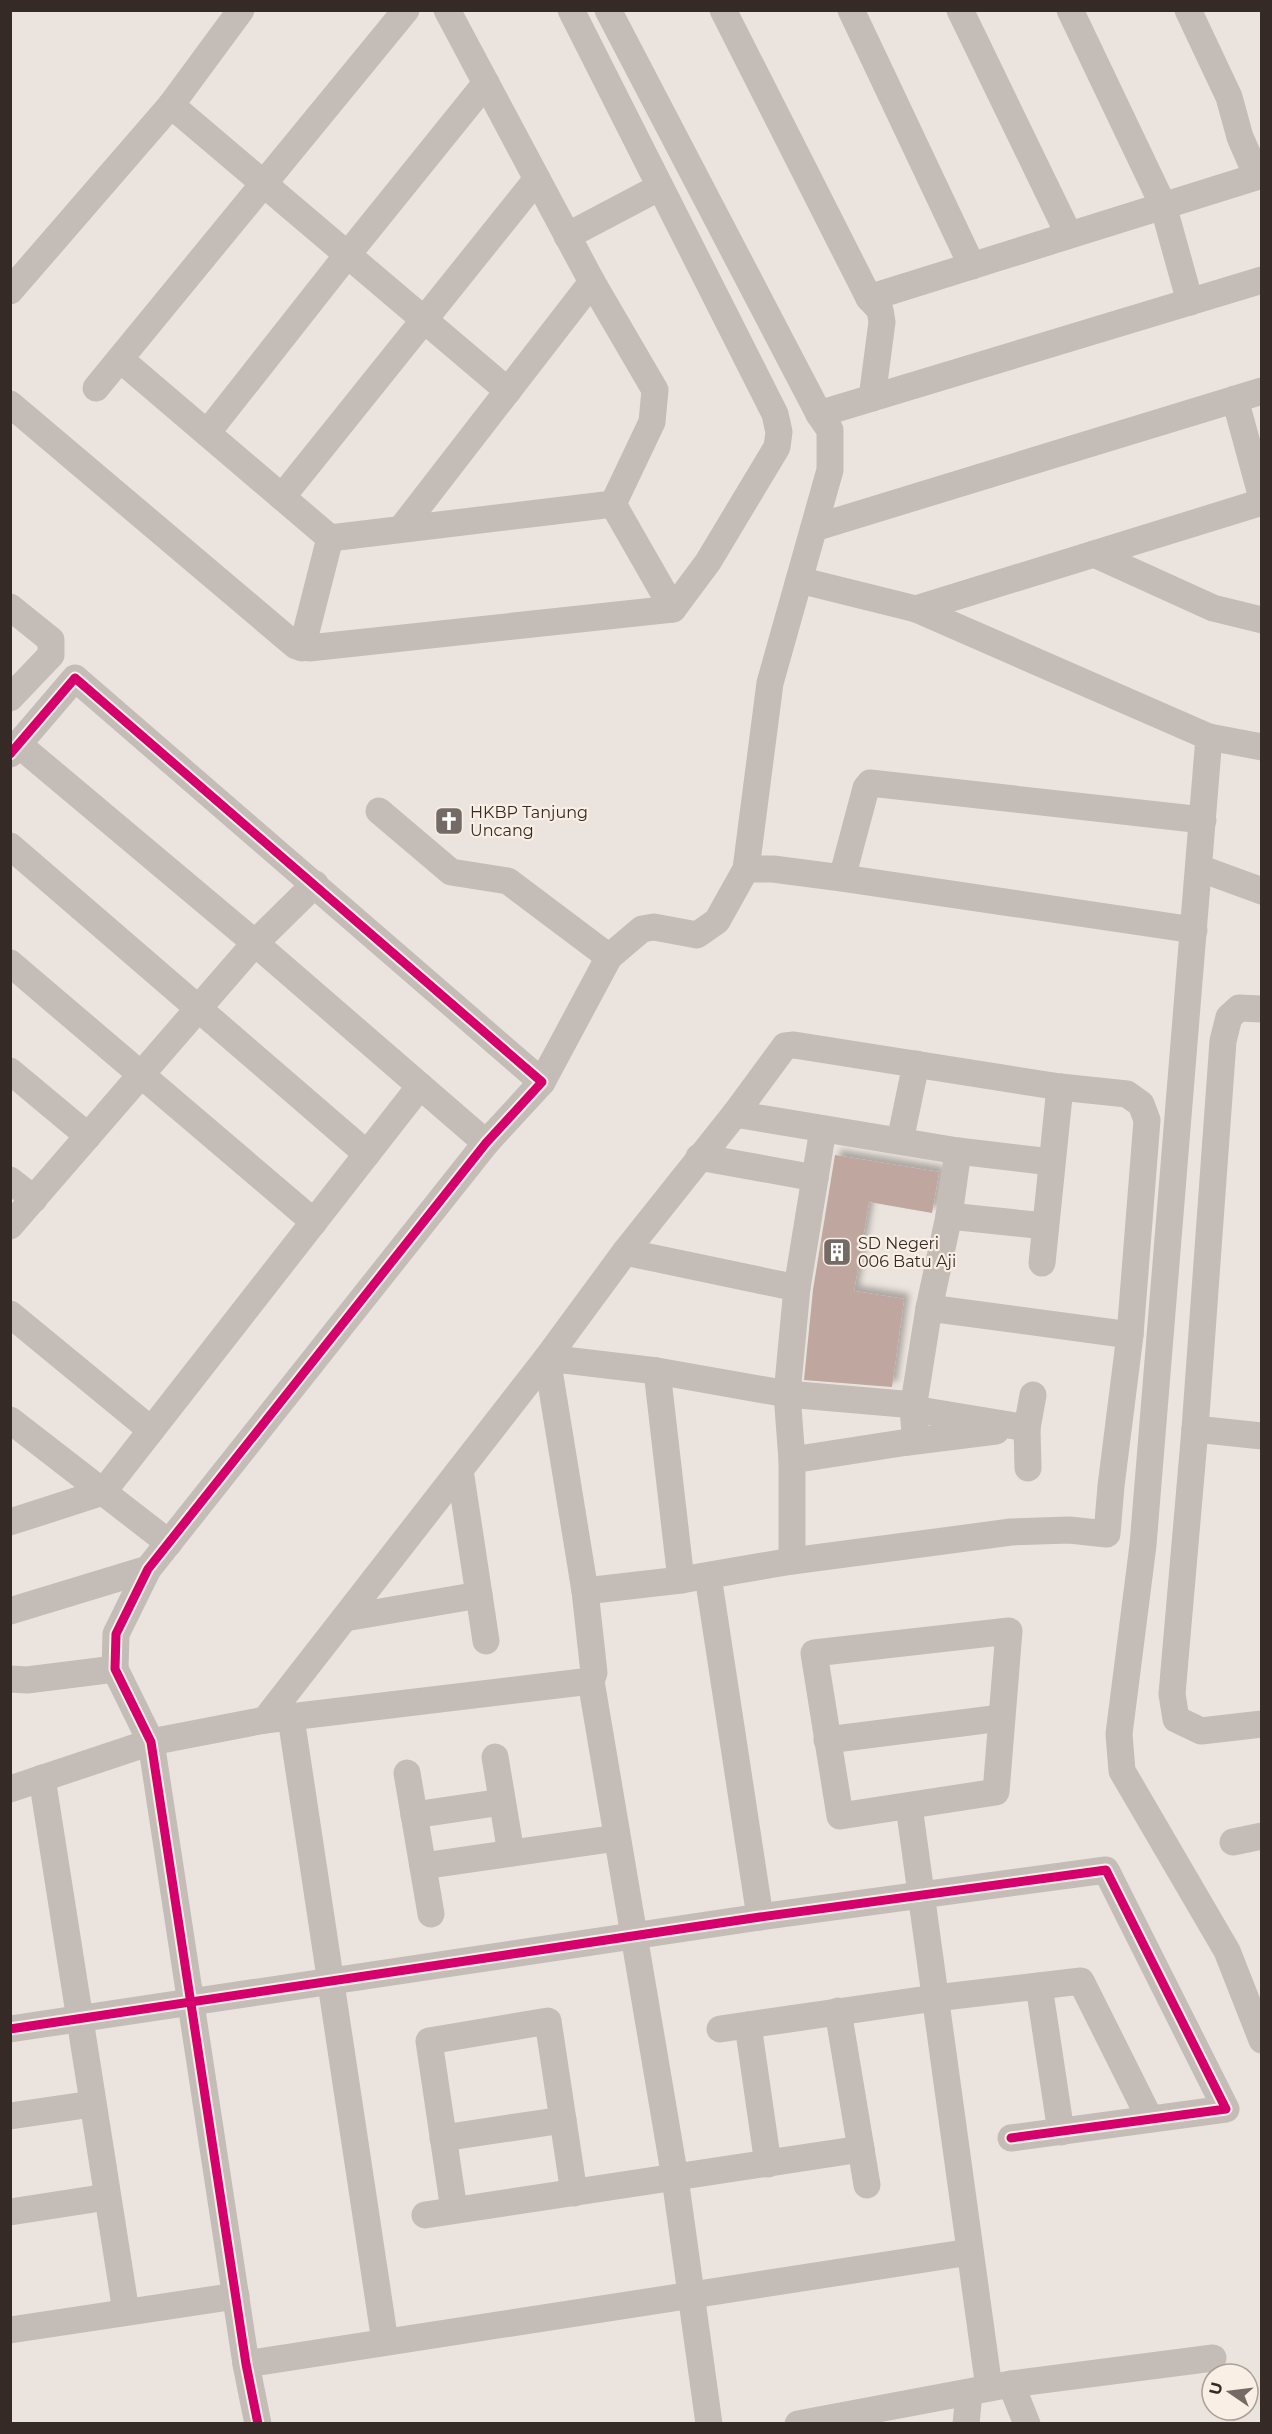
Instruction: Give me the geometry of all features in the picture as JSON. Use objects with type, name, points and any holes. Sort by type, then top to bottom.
[{"type":"street","points":[[10,291],[171,105],[241,10]]},
{"type":"street","points":[[96,388],[406,10]]},
{"type":"street","points":[[447,10],[592,282],[655,390],[652,422],[613,504]]},
{"type":"street","points":[[10,404],[296,646],[302,648],[674,609],[708,562],[777,447],[779,432],[775,414],[571,10]]},
{"type":"street","points":[[258,2424],[246,2364],[151,1742],[115,1668],[116,1634],[148,1569],[486,1143],[542,1082],[609,957],[642,929],[654,927],[697,935],[717,921],[746,869],[770,683],[830,470],[830,430],[819,414],[608,10]]},
{"type":"street","points":[[851,10],[972,266]]},
{"type":"street","points":[[960,10],[1069,235]]},
{"type":"street","points":[[1070,10],[1163,205],[1190,302]]},
{"type":"street","points":[[869,298],[1259,175],[1240,137],[1229,97],[1214,62],[1188,10]]},
{"type":"street","points":[[730,13],[869,298],[880,310],[882,322],[872,398]]},
{"type":"street","points":[[207,433],[486,83]]},
{"type":"street","points":[[171,105],[508,391]]},
{"type":"street","points":[[282,497],[537,179]]},
{"type":"street","points":[[567,236],[660,187]]},
{"type":"street","points":[[819,414],[1262,280]]},
{"type":"street","points":[[401,530],[592,282]]},
{"type":"street","points":[[120,359],[330,538],[613,504]]},
{"type":"street","points":[[814,528],[1262,391]]},
{"type":"street","points":[[916,609],[1262,500],[1236,399]]},
{"type":"street","points":[[613,504],[674,609]]},
{"type":"street","points":[[302,648],[330,538]]},
{"type":"street","points":[[1094,554],[1213,608],[1262,620]]},
{"type":"street","points":[[799,580],[916,609],[1209,737],[1262,747]]},
{"type":"street","points":[[10,607],[51,640],[52,647],[51,655],[10,698]]},
{"type":"street","points":[[486,1143],[255,943],[14,749],[75,678],[542,1082]]},
{"type":"street","points":[[1209,737],[1143,1545],[1119,1734],[1122,1771],[1227,1951],[1262,2040]]},
{"type":"street","points":[[842,878],[866,788],[870,783],[1203,820]]},
{"type":"street","points":[[379,811],[451,872],[508,881],[609,957]]},
{"type":"street","points":[[10,846],[200,1007],[367,1154]]},
{"type":"street","points":[[1199,868],[1262,891]]},
{"type":"street","points":[[746,869],[773,869],[842,878],[1194,930]]},
{"type":"street","points":[[10,1226],[255,943],[315,884]]},
{"type":"street","points":[[10,963],[314,1222]]},
{"type":"street","points":[[1262,1009],[1239,1008],[1229,1017],[1223,1041],[1195,1429],[1172,1694],[1176,1719],[1201,1731],[1262,1725]]},
{"type":"street","points":[[265,1720],[547,1358],[625,1252],[735,1114],[785,1046],[794,1045],[1060,1087],[1127,1094],[1142,1104],[1147,1120],[1130,1335],[1107,1534],[1069,1530],[1011,1532],[792,1561],[681,1580],[585,1591]]},
{"type":"street","points":[[900,1141],[916,1064]]},
{"type":"street","points":[[10,1071],[88,1136]]},
{"type":"street","points":[[10,1522],[103,1492],[420,1086]]},
{"type":"street","points":[[1042,1263],[1060,1087]]},
{"type":"street","points":[[735,1114],[958,1151],[1051,1162]]},
{"type":"street","points":[[792,1561],[792,1460],[787,1394],[797,1288],[823,1129]]},
{"type":"street","points":[[908,1442],[915,1432],[914,1409],[929,1308],[949,1216],[958,1151]]},
{"type":"street","points":[[699,1157],[814,1178]]},
{"type":"street","points":[[10,1180],[34,1199]]},
{"type":"street","points":[[949,1216],[1045,1226]]},
{"type":"street","points":[[625,1252],[797,1288]]},
{"type":"street","points":[[929,1308],[1130,1335]]},
{"type":"street","points":[[10,1314],[151,1430]]},
{"type":"street","points":[[547,1358],[657,1371],[787,1394],[903,1404],[914,1409],[1027,1428]]},
{"type":"street","points":[[547,1358],[585,1591],[594,1673],[591,1680],[675,2178],[709,2424]]},
{"type":"street","points":[[657,1371],[681,1580]]},
{"type":"street","points":[[1028,1468],[1027,1428],[1033,1395]]},
{"type":"street","points":[[10,1420],[169,1543]]},
{"type":"street","points":[[792,1460],[908,1442],[1027,1428]]},
{"type":"street","points":[[1195,1429],[1262,1436]]},
{"type":"street","points":[[460,1470],[486,1641]]},
{"type":"street","points":[[10,1611],[148,1569]]},
{"type":"street","points":[[708,1575],[760,1917]]},
{"type":"street","points":[[345,1618],[479,1595]]},
{"type":"street","points":[[1009,1632],[996,1792],[840,1816],[827,1740],[814,1653],[1009,1632]]},
{"type":"street","points":[[10,1679],[27,1680],[115,1668]]},
{"type":"street","points":[[10,1789],[151,1742],[265,1720],[591,1680]]},
{"type":"street","points":[[291,1718],[385,2342]]},
{"type":"street","points":[[827,1740],[1001,1718]]},
{"type":"street","points":[[495,1757],[511,1853]]},
{"type":"street","points":[[407,1773],[431,1914]]},
{"type":"street","points":[[42,1778],[78,2020],[126,2312]]},
{"type":"street","points":[[414,1815],[502,1802]]},
{"type":"street","points":[[909,1806],[990,2388],[1027,2424]]},
{"type":"street","points":[[1233,1842],[1262,1836]]},
{"type":"street","points":[[423,1866],[617,1838]]},
{"type":"street","points":[[10,2030],[633,1938],[760,1917],[1106,1870],[1226,2109],[1011,2138]]},
{"type":"street","points":[[720,2029],[935,1998],[1081,1981],[1150,2120]]},
{"type":"street","points":[[1039,1986],[1061,2132]]},
{"type":"street","points":[[838,2011],[867,2185]]},
{"type":"street","points":[[454,2210],[429,2041],[548,2021],[574,2193]]},
{"type":"street","points":[[748,2025],[768,2163]]},
{"type":"street","points":[[10,2116],[92,2104]]},
{"type":"street","points":[[443,2138],[563,2120]]},
{"type":"street","points":[[426,2214],[861,2150]]},
{"type":"street","points":[[10,2212],[107,2197]]},
{"type":"street","points":[[246,2364],[970,2252]]},
{"type":"street","points":[[10,2330],[236,2296]]},
{"type":"street","points":[[798,2424],[990,2388],[1213,2358]]},
{"type":"street","points":[[966,2424],[990,2388]]},
{"type":"building","name":"SD Negeri 006 Batu Aji","points":[[835,1155],[939,1172],[932,1213],[869,1202],[854,1291],[904,1299],[892,1387],[804,1380],[813,1290]]},
{"type":"cycle path","points":[[10,754],[75,678],[542,1082],[486,1143],[148,1569],[116,1634],[115,1669],[151,1742],[246,2364],[258,2424]]},
{"type":"cycle path","points":[[10,2029],[760,1917],[1106,1870],[1226,2109],[1011,2138]]},
{"type":"place","name":"HKBP Tanjung Uncang","points":[[449,821]]},
{"type":"place","name":"SD Negeri 006 Batu Aji","points":[[837,1252]]}]
